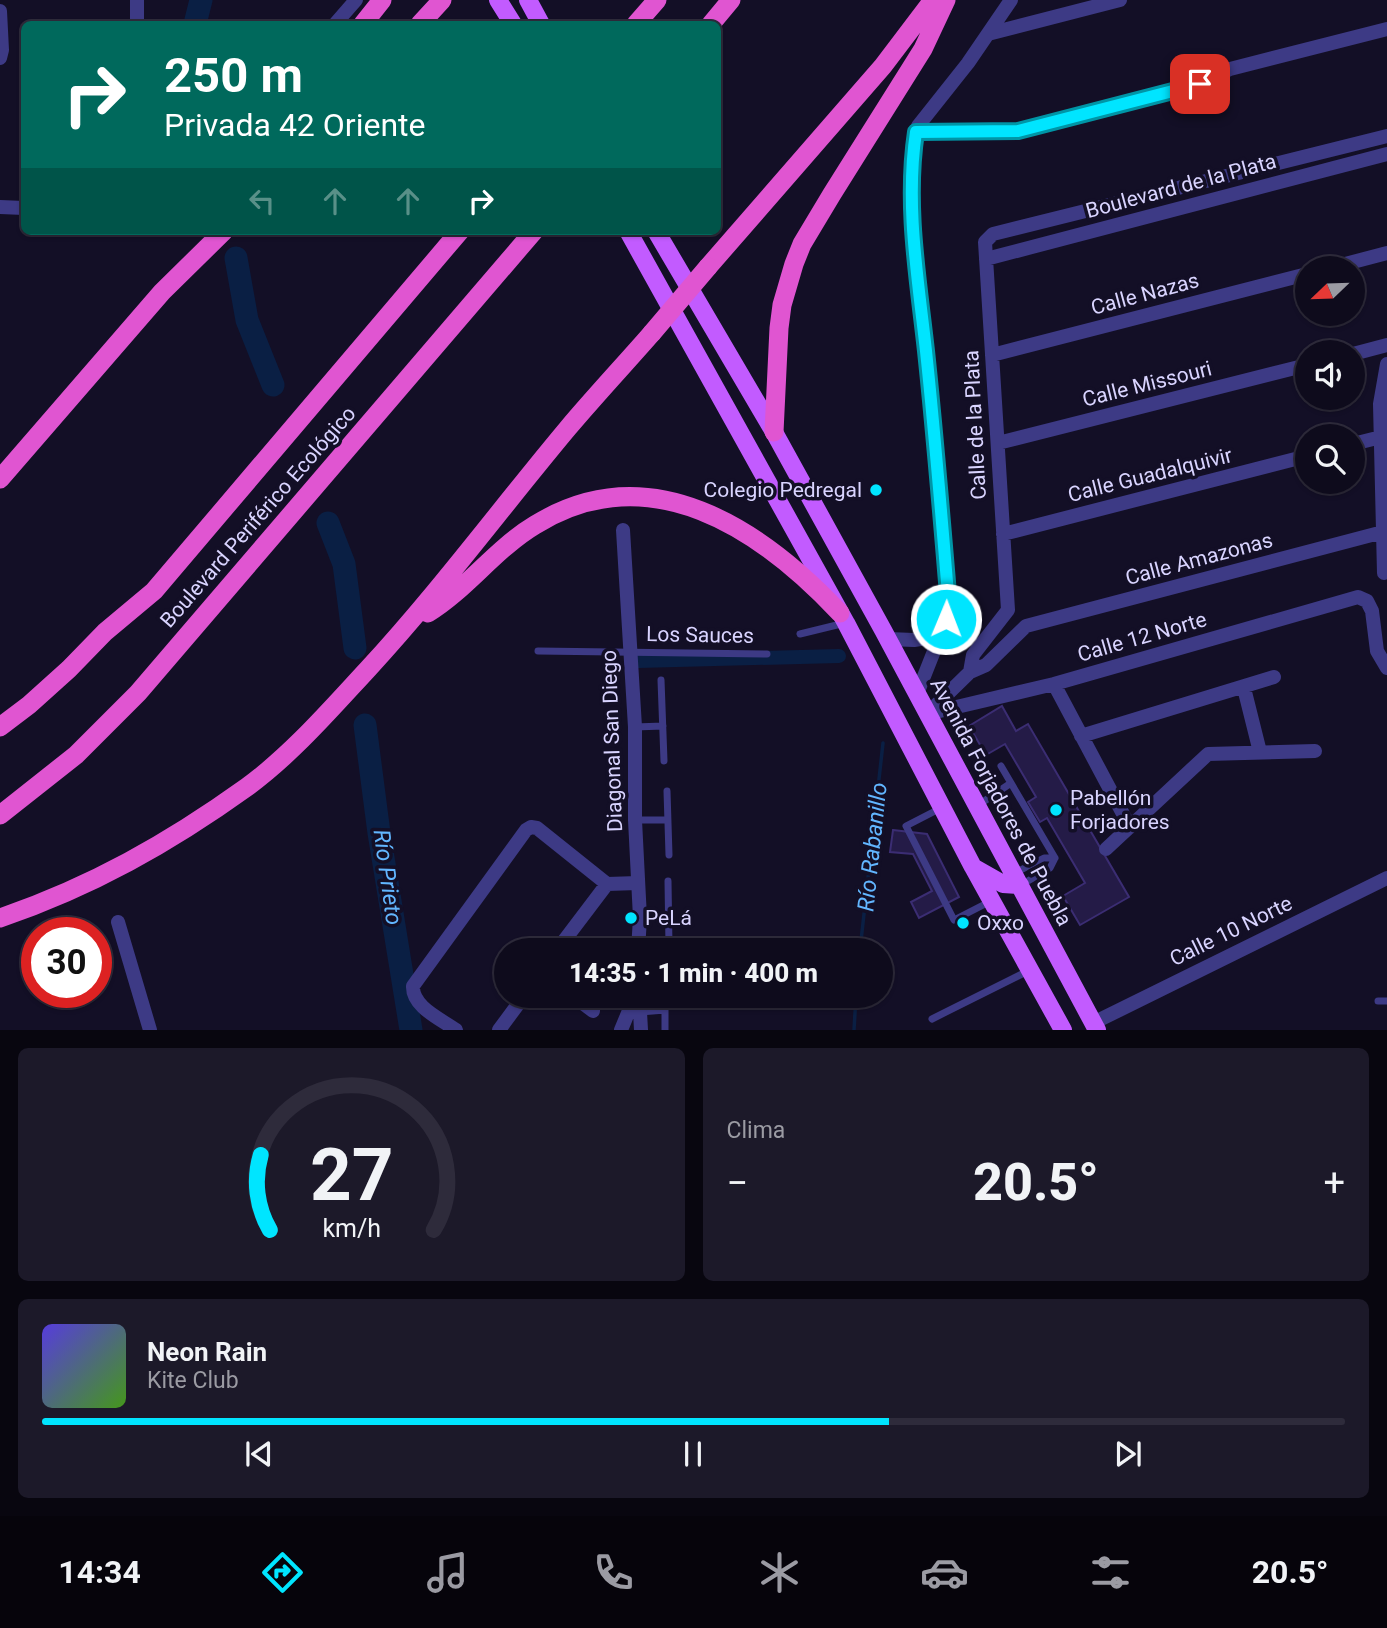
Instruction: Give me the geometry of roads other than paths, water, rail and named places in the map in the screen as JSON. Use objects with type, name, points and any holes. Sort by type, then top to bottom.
[{"type":"highway","points":[[366,21],[383,0]]},
{"type":"highway","points":[[423,21],[442,0]]},
{"type":"highway","points":[[639,21],[657,0]]},
{"type":"highway","points":[[714,21],[731,0]]},
{"type":"highway","points":[[0,918],[75,889],[146,854],[248,786],[312,729],[406,627],[569,428],[883,66],[933,0]]},
{"type":"highway","points":[[774,432],[779,328],[782,305],[794,264],[802,244],[923,49],[946,0]]},
{"type":"highway","points":[[162,292],[200,235]]},
{"type":"highway","points":[[0,479],[162,292],[220,235]]},
{"type":"highway","name":"Boulevard Periférico Ecológico","points":[[0,727],[39,696],[105,632],[154,591],[457,235]]},
{"type":"highway","name":"Boulevard Periférico Ecológico","points":[[0,815],[76,755],[138,693],[531,235]]},
{"type":"highway","points":[[406,627],[436,609],[502,548],[535,524],[582,505],[622,498],[658,499],[681,504],[736,525],[803,576],[843,618]]},
{"type":"main road","points":[[498,0],[511,21]]},
{"type":"main road","points":[[528,0],[539,21]]},
{"type":"main road","points":[[630,235],[843,618],[991,901],[1063,1030]]},
{"type":"main road","name":"Avenida Forjadores de Puebla","points":[[658,235],[774,432],[1095,1026]]},
{"type":"main road","points":[[973,867],[1003,884],[1017,879]]},
{"type":"street","points":[[137,0],[137,21]]},
{"type":"street","points":[[338,21],[356,0]]},
{"type":"street","points":[[916,694],[940,636],[949,606],[934,427],[911,213],[913,152],[918,126],[1012,0]]},
{"type":"street","points":[[988,34],[1120,0]]},
{"type":"street","points":[[0,10],[0,58]]},
{"type":"street","points":[[916,132],[1018,131],[1193,87],[1230,69],[1387,29]]},
{"type":"street","name":"Boulevard de la Plata","points":[[988,237],[993,233],[1387,136]]},
{"type":"street","name":"Boulevard de la Plata","points":[[986,259],[1387,154]]},
{"type":"street","points":[[0,207],[21,208]]},
{"type":"street","name":"Calle de la Plata","points":[[988,237],[985,242],[1008,610]]},
{"type":"street","points":[[1365,259],[1387,253]]},
{"type":"street","name":"Calle Nazas","points":[[992,355],[1295,277]]},
{"type":"street","points":[[1365,351],[1387,345]]},
{"type":"street","points":[[1384,573],[1380,404],[1387,364]]},
{"type":"street","name":"Calle Missouri","points":[[998,443],[1295,369]]},
{"type":"street","points":[[1365,441],[1381,437]]},
{"type":"street","name":"Calle Guadalquivir","points":[[1003,534],[1295,459]]},
{"type":"street","name":"Diagonal San Diego","points":[[623,530],[635,726],[639,938]]},
{"type":"street","name":"Calle Amazonas","points":[[1026,626],[1383,533]]},
{"type":"street","name":"Calle 12 Norte","points":[[927,714],[1054,684],[1358,597],[1367,601],[1372,611],[1377,651],[1387,668]]},
{"type":"street","points":[[927,714],[970,672],[986,665],[1026,626],[1008,610],[973,655],[970,672]]},
{"type":"street","points":[[888,639],[914,640],[940,636]]},
{"type":"street","points":[[1081,736],[1274,677]]},
{"type":"street","points":[[1054,684],[1130,827]]},
{"type":"street","points":[[1244,688],[1260,752]]},
{"type":"street","points":[[1106,849],[1208,754],[1315,751]]},
{"type":"street","points":[[456,1030],[418,1003],[412,995],[413,986],[526,830],[537,828],[607,884],[638,883]]},
{"type":"street","name":"Calle 10 Norte","points":[[1095,1026],[1387,878]]},
{"type":"street","points":[[567,938],[607,884]]},
{"type":"street","points":[[118,922],[150,1030]]},
{"type":"street","points":[[499,1030],[515,1008]]},
{"type":"street","points":[[589,1008],[593,1011]]},
{"type":"street","points":[[621,1030],[631,1008]]},
{"type":"street","points":[[639,1008],[641,1030]]},
{"type":"lane","points":[[800,634],[843,618]]},
{"type":"lane","name":"Los Sauces","points":[[538,651],[768,654]]},
{"type":"lane","points":[[661,680],[664,761]]},
{"type":"lane","points":[[635,726],[663,726]]},
{"type":"lane","points":[[1001,765],[1055,858]]},
{"type":"lane","points":[[976,806],[1011,783]]},
{"type":"lane","points":[[667,790],[669,855]]},
{"type":"lane","points":[[942,807],[906,826],[954,920],[991,901]]},
{"type":"lane","points":[[635,820],[666,820]]},
{"type":"lane","points":[[1017,879],[1044,858],[1055,858]]},
{"type":"lane","points":[[1017,879],[1050,869],[1055,858]]},
{"type":"lane","points":[[668,881],[668,938]]},
{"type":"lane","points":[[640,918],[667,915]]},
{"type":"lane","points":[[932,1019],[1029,970]]},
{"type":"lane","points":[[1378,1001],[1387,1001]]},
{"type":"lane","points":[[640,1012],[665,1010],[665,1030]]},
{"type":"waterway","name":"Río Prieto","points":[[196,21],[201,0]]},
{"type":"waterway","name":"Río Prieto","points":[[236,258],[247,320],[273,385]]},
{"type":"waterway","name":"Río Prieto","points":[[328,523],[344,564],[355,648]]},
{"type":"waterway","points":[[638,661],[839,656]]},
{"type":"waterway","name":"Río Prieto","points":[[365,725],[379,833],[411,1030]]},
{"type":"waterway","name":"Río Rabanillo","points":[[861,938],[883,743]]},
{"type":"waterway","name":"Río Rabanillo","points":[[854,1030],[855,1008]]},
{"type":"place","name":"Colegio Pedregal","points":[[876,490]]},
{"type":"place","name":"Pabellón Forjadores","points":[[1056,810]]},
{"type":"place","name":"PeLá","points":[[631,918]]},
{"type":"place","name":"Oxxo","points":[[963,923]]}]
